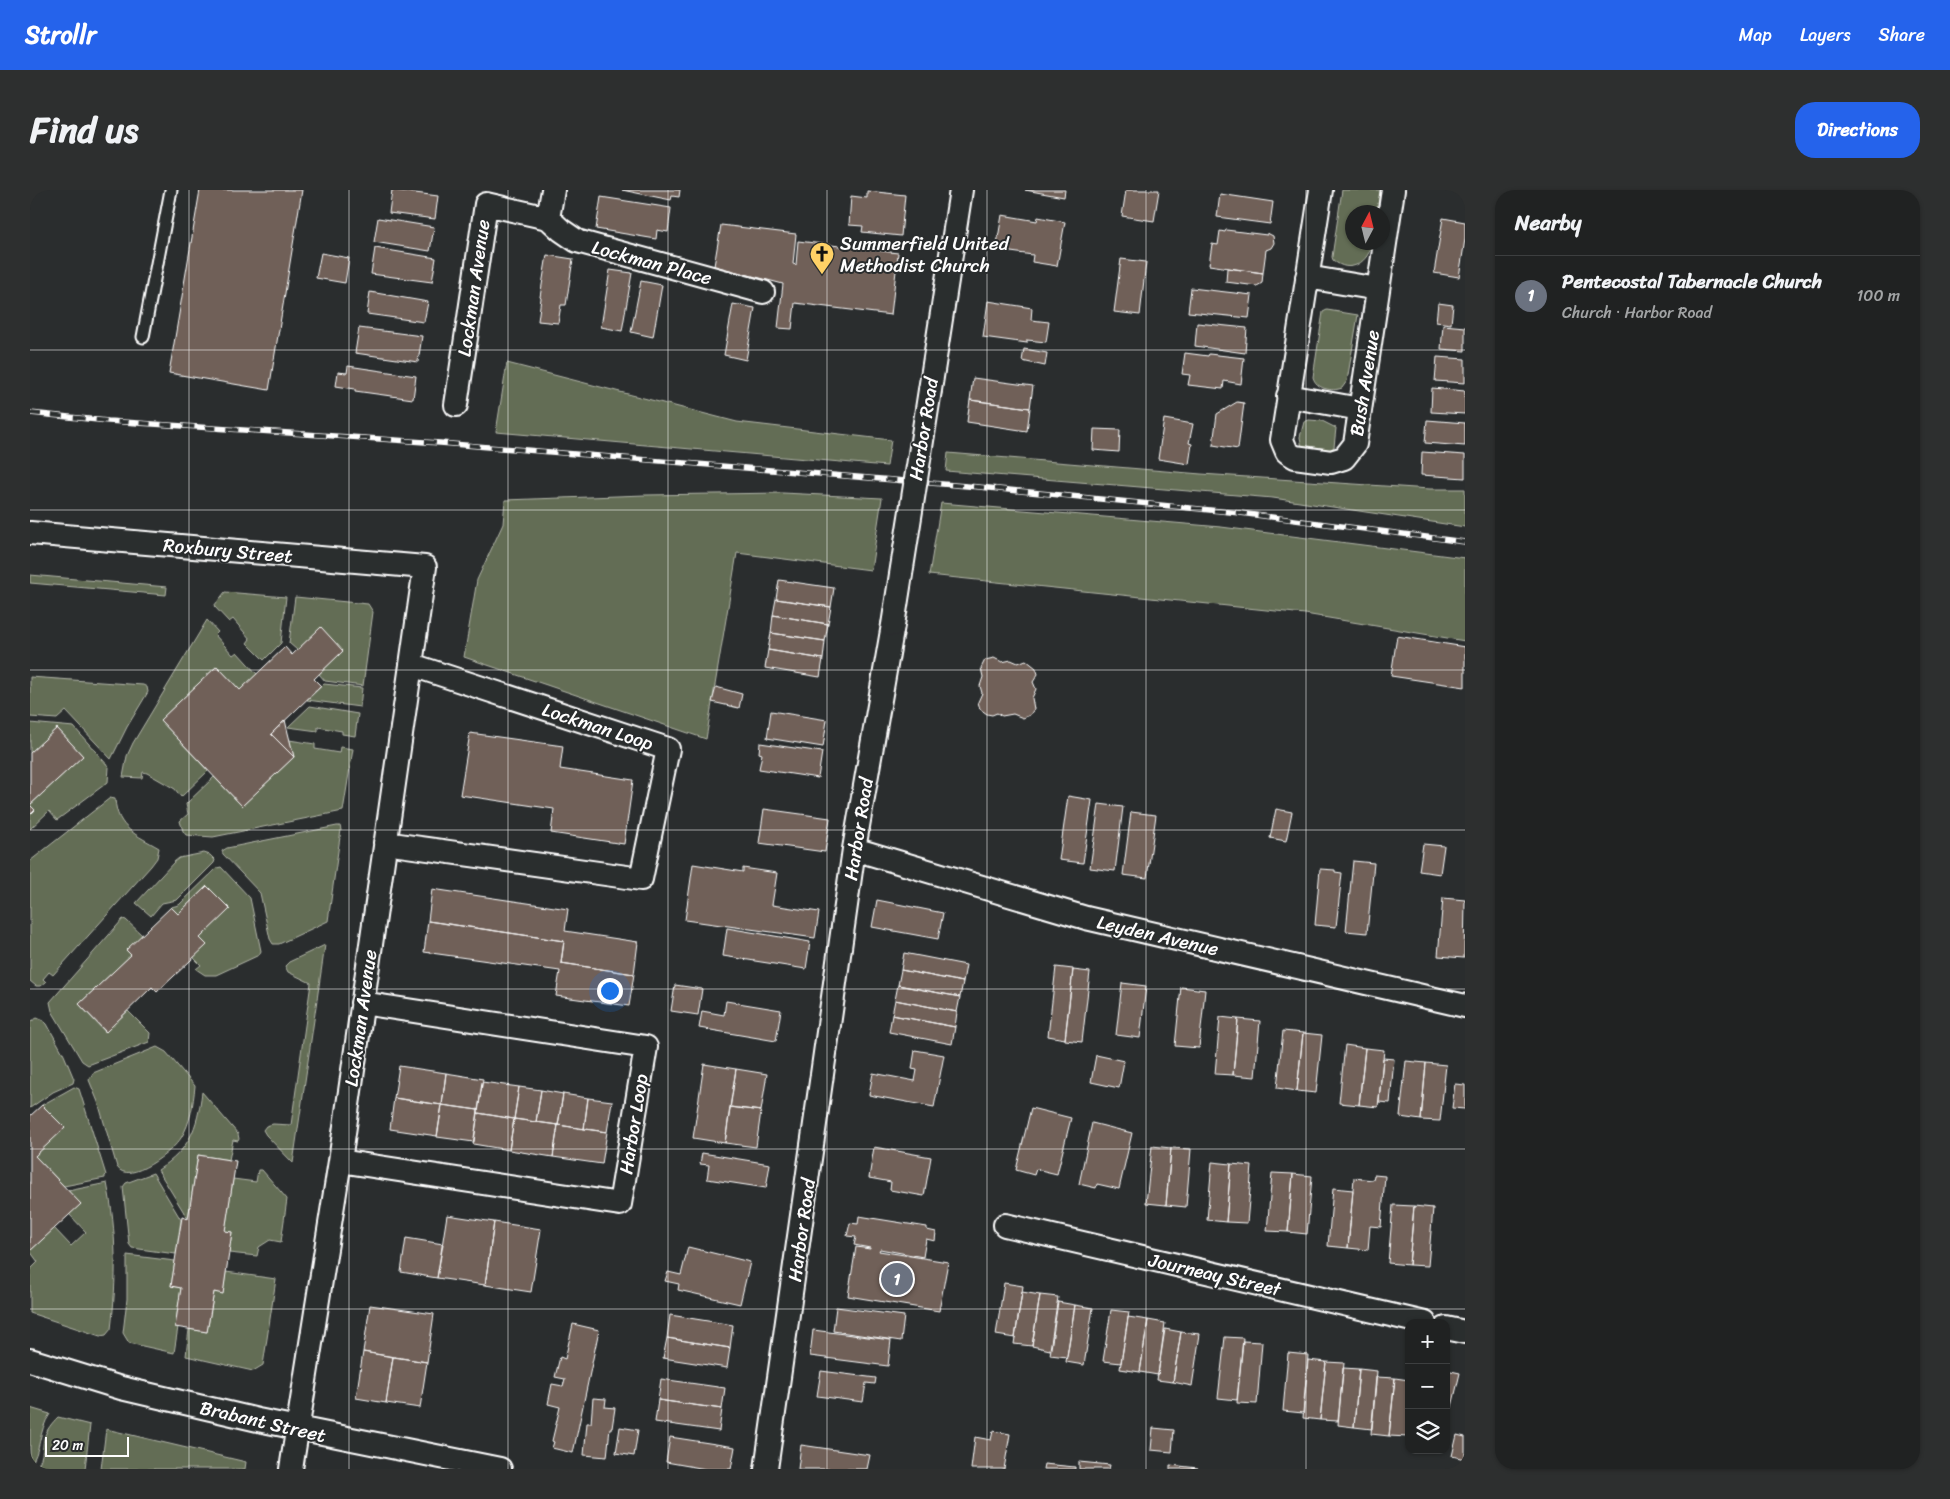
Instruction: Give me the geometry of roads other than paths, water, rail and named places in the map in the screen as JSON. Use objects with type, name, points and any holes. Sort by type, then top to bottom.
[{"type":"street","points":[[548,218],[553,190]]},
{"type":"street","name":"Harbor Road","points":[[766,1469],[854,849],[893,625],[961,190]]},
{"type":"street","name":"Bush Avenue","points":[[1321,190],[1282,440],[1286,452],[1295,457],[1331,462],[1344,458],[1355,444],[1393,190]]},
{"type":"street","name":"Lockman Avenue","points":[[456,405],[486,204],[548,218]]},
{"type":"street","name":"Lockman Place","points":[[548,218],[577,241],[763,292]]},
{"type":"street","points":[[1307,276],[1378,290]]},
{"type":"street","points":[[1288,396],[1360,409]]},
{"type":"street","name":"Roxbury Street","points":[[30,533],[425,567]]},
{"type":"street","name":"Lockman Avenue","points":[[291,1469],[340,1161],[425,567]]},
{"type":"street","name":"Lockman Loop","points":[[385,843],[642,879],[668,749],[412,665]]},
{"type":"street","name":"Leyden Avenue","points":[[854,849],[1086,918],[1465,1006]]},
{"type":"street","name":"Harbor Loop","points":[[340,1161],[620,1204],[646,1047],[362,1004]]},
{"type":"street","name":"Journeay Street","points":[[1005,1225],[1408,1319]]},
{"type":"street","points":[[1450,1329],[1465,1332]]},
{"type":"street","name":"Brabant Street","points":[[30,1360],[122,1388],[298,1429],[500,1469]]},
{"type":"lane","points":[[143,337],[171,190]]},
{"type":"railway","points":[[30,413],[108,421],[440,443],[979,487],[1240,513],[1465,542]]},
{"type":"place","name":"Summerfield United Methodist Church","points":[[822,275]]},
{"type":"place","name":"Pentecostal Tabernacle Church","points":[[897,1279]]}]
